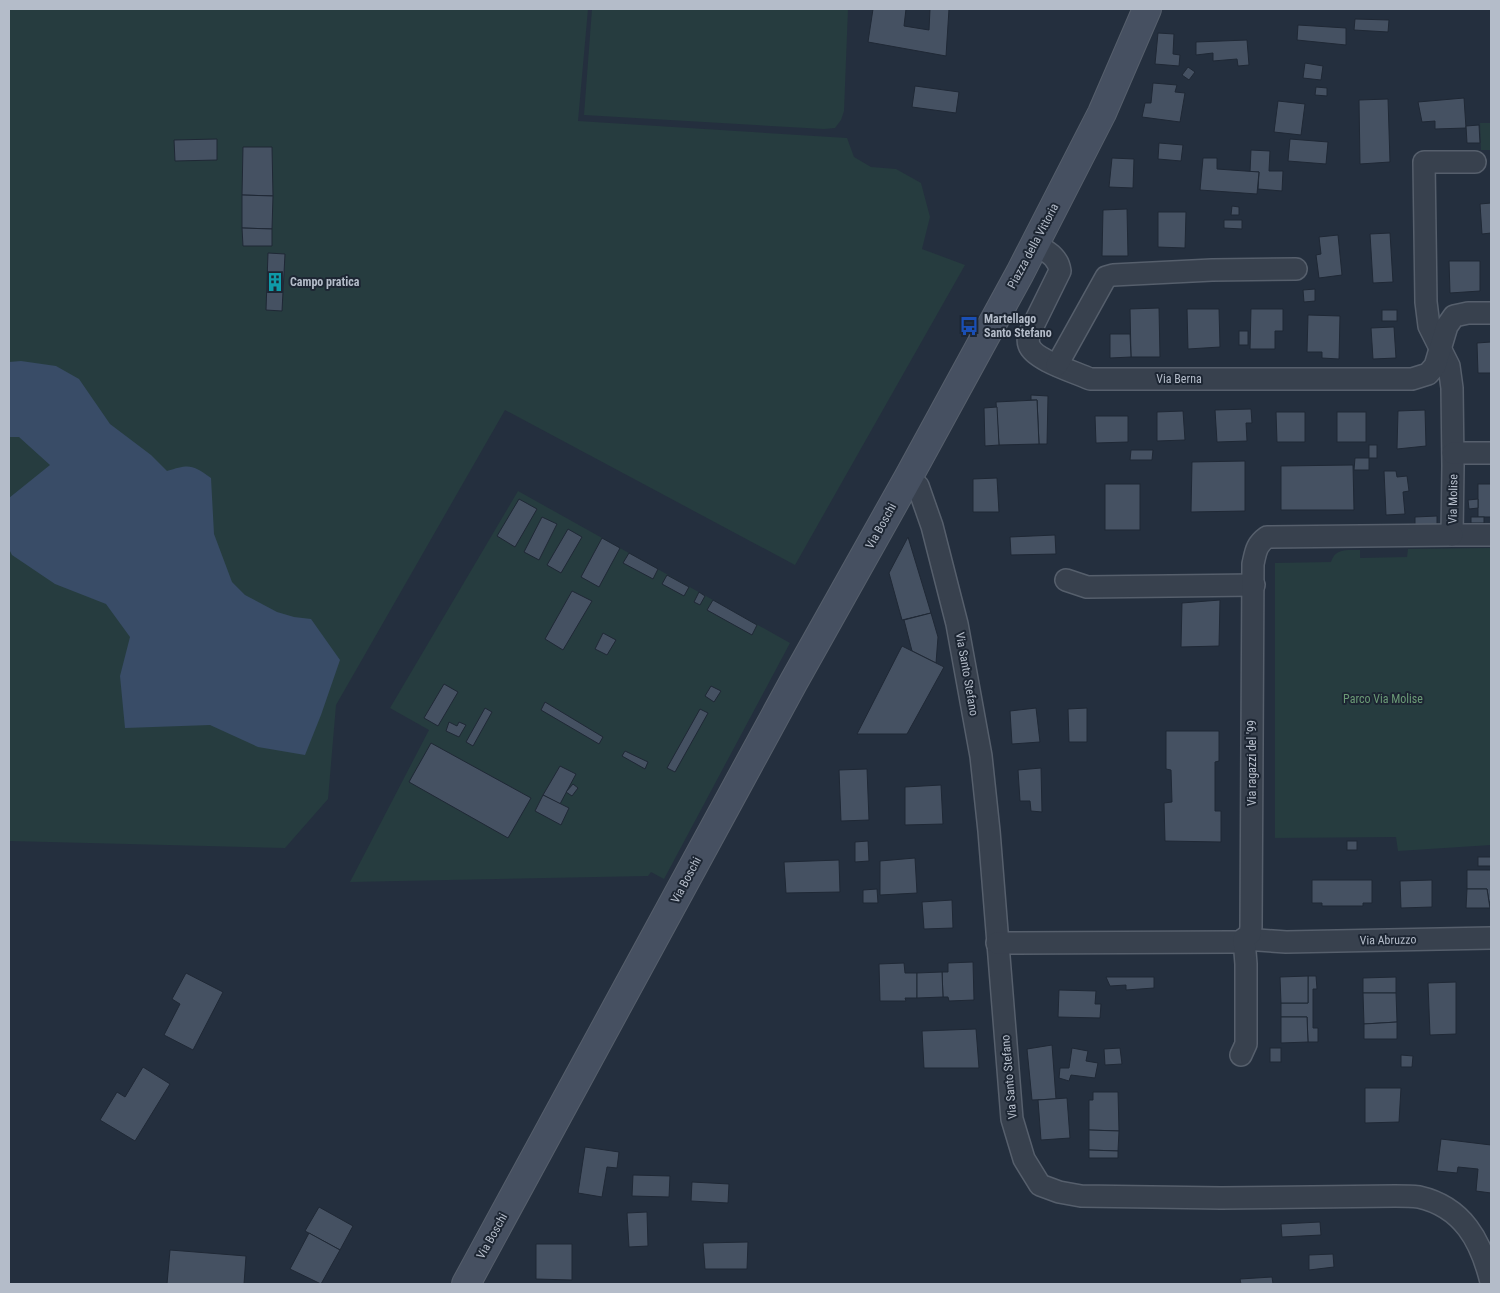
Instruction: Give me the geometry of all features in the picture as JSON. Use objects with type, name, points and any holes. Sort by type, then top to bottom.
[{"type":"main road","name":"Piazza della Vittoria","points":[[908,478],[1035,244],[1102,113],[1147,9]]},
{"type":"main road","name":"Via Boschi","points":[[466,1284],[764,736],[908,478]]},
{"type":"street","points":[[1474,162],[1424,162],[1426,302],[1429,326],[1450,366],[1453,453],[1491,453]]},
{"type":"street","name":"Via Berna","points":[[1035,244],[1055,258],[1059,263],[1060,271],[1030,330],[1028,343],[1037,354],[1090,378],[1412,379],[1428,374],[1435,366],[1447,326],[1454,316],[1468,313],[1491,313]]},
{"type":"street","points":[[1058,365],[1106,277],[1113,275],[1212,270],[1296,269]]},
{"type":"street","name":"Via Molise","points":[[1453,453],[1452,535],[1491,535]]},
{"type":"street","name":"Via Santo Stefano","points":[[908,478],[918,486],[932,526],[957,624],[981,756],[989,831],[1012,1119],[1024,1159],[1040,1185],[1059,1192],[1081,1196],[1221,1198],[1418,1197],[1437,1204],[1465,1223],[1475,1237],[1487,1265],[1491,1282]]},
{"type":"street","name":"Via ragazzi del '99","points":[[1241,1055],[1246,1044],[1246,964],[1244,939],[1250,934],[1251,927],[1253,564],[1256,550],[1260,542],[1267,537],[1278,536],[1452,535]]},
{"type":"street","points":[[1066,580],[1087,587],[1254,585]]},
{"type":"street","name":"Via Abruzzo","points":[[1244,939],[1286,942],[1491,938]]},
{"type":"street","points":[[997,943],[1239,942],[1244,939]]},
{"type":"green space","points":[[9,9],[588,9],[578,121],[847,138],[854,157],[871,167],[896,169],[921,183],[930,217],[922,249],[965,265],[795,565],[505,410],[336,705],[328,799],[285,848],[9,841]]},
{"type":"green space","points":[[592,9],[848,9],[844,111],[841,120],[835,128],[824,129],[584,115]]},
{"type":"green space","points":[[1480,123],[1491,123],[1491,150],[1481,150]]},
{"type":"green space","points":[[518,491],[790,643],[664,879],[651,872],[648,876],[350,882],[429,730],[390,708]]},
{"type":"green space","name":"Parco Via Molise","points":[[1491,548],[1491,845],[1398,851],[1396,837],[1275,838],[1275,563],[1331,562],[1335,554],[1346,550],[1360,550],[1360,558],[1407,557],[1408,549]]},
{"type":"water","points":[[21,361],[56,366],[79,379],[110,424],[151,455],[167,471],[186,466],[195,468],[211,478],[214,534],[232,582],[245,595],[277,612],[311,619],[340,660],[305,755],[258,747],[210,725],[125,728],[120,676],[130,637],[106,604],[55,584],[12,555],[9,549],[9,498],[50,465],[19,437],[9,437],[9,362]]},
{"type":"building","points":[[873,9],[906,9],[904,26],[929,30],[930,9],[949,9],[946,56],[868,42]]},
{"type":"building","points":[[1355,19],[1389,20],[1388,32],[1354,30]]},
{"type":"building","points":[[1298,25],[1346,28],[1346,45],[1297,40]]},
{"type":"building","points":[[1158,33],[1174,34],[1173,54],[1180,55],[1179,66],[1155,64]]},
{"type":"building","points":[[1247,40],[1249,65],[1238,66],[1237,59],[1213,61],[1213,53],[1196,55],[1196,42]]},
{"type":"building","points":[[1305,63],[1323,66],[1321,80],[1303,78]]},
{"type":"building","points":[[1188,67],[1195,72],[1189,80],[1182,75]]},
{"type":"building","points":[[1153,83],[1177,85],[1175,92],[1185,93],[1180,122],[1142,117],[1145,103],[1151,103]]},
{"type":"building","points":[[915,86],[959,92],[956,113],[912,107]]},
{"type":"building","points":[[1316,87],[1327,88],[1327,96],[1315,95]]},
{"type":"building","points":[[1464,98],[1466,128],[1435,129],[1435,121],[1422,122],[1418,102]]},
{"type":"building","points":[[1388,99],[1390,162],[1360,164],[1359,100]]},
{"type":"building","points":[[1278,101],[1305,104],[1301,135],[1274,132]]},
{"type":"building","points":[[1479,125],[1480,143],[1467,143],[1466,126]]},
{"type":"building","points":[[217,139],[217,160],[175,161],[174,140]]},
{"type":"building","points":[[1290,139],[1328,142],[1326,164],[1288,161]]},
{"type":"building","points":[[1159,143],[1183,145],[1181,161],[1158,159]]},
{"type":"building","points":[[243,147],[272,147],[273,196],[242,195]]},
{"type":"building","points":[[1251,150],[1270,151],[1269,171],[1283,171],[1282,191],[1258,189],[1259,172],[1250,172]]},
{"type":"building","points":[[1112,158],[1134,159],[1133,188],[1109,187]]},
{"type":"building","points":[[1203,158],[1217,158],[1217,169],[1259,172],[1257,194],[1200,190]]},
{"type":"building","points":[[242,195],[273,196],[272,229],[242,228]]},
{"type":"building","points":[[1491,203],[1491,233],[1482,234],[1480,204]]},
{"type":"building","points":[[1232,206],[1239,207],[1239,215],[1231,215]]},
{"type":"building","points":[[1127,209],[1128,256],[1102,256],[1103,210]]},
{"type":"building","points":[[1158,212],[1186,212],[1185,248],[1158,247]]},
{"type":"building","points":[[1224,220],[1242,220],[1242,229],[1224,228]]},
{"type":"building","points":[[242,228],[272,229],[272,246],[243,246]]},
{"type":"building","points":[[1390,233],[1393,282],[1373,283],[1370,234]]},
{"type":"building","points":[[1338,235],[1342,275],[1319,278],[1316,255],[1321,254],[1319,237]]},
{"type":"building","name":"Campo pratica","points":[[268,253],[285,254],[282,311],[266,310]]},
{"type":"building","points":[[1449,261],[1480,261],[1480,291],[1450,293]]},
{"type":"building","points":[[1315,289],[1315,301],[1304,302],[1303,290]]},
{"type":"building","points":[[1159,308],[1160,357],[1131,357],[1130,309]]},
{"type":"building","points":[[1187,309],[1219,309],[1220,347],[1188,349]]},
{"type":"building","points":[[1251,309],[1283,309],[1283,331],[1275,331],[1275,349],[1250,349]]},
{"type":"building","points":[[1382,310],[1397,310],[1397,321],[1382,321]]},
{"type":"building","points":[[1308,315],[1340,316],[1339,359],[1322,358],[1322,352],[1307,352]]},
{"type":"building","points":[[1394,327],[1396,358],[1373,359],[1371,328]]},
{"type":"building","points":[[1239,331],[1248,331],[1248,345],[1239,345]]},
{"type":"building","points":[[1110,334],[1130,334],[1131,357],[1110,358]]},
{"type":"building","points":[[1491,342],[1491,373],[1478,373],[1477,343]]},
{"type":"building","points":[[1031,395],[1048,396],[1047,444],[1039,444],[1037,400],[1031,400]]},
{"type":"building","points":[[1037,400],[1039,444],[999,445],[996,402]]},
{"type":"building","points":[[997,407],[999,445],[985,446],[984,408]]},
{"type":"building","points":[[1251,409],[1252,423],[1246,423],[1247,441],[1217,442],[1215,410]]},
{"type":"building","points":[[1425,410],[1426,446],[1397,449],[1398,411]]},
{"type":"building","points":[[1183,411],[1185,440],[1157,441],[1157,412]]},
{"type":"building","points":[[1276,412],[1305,412],[1305,442],[1277,442]]},
{"type":"building","points":[[1337,412],[1366,412],[1366,442],[1337,442]]},
{"type":"building","points":[[1095,416],[1128,416],[1128,442],[1096,443]]},
{"type":"building","points":[[1369,445],[1377,445],[1377,458],[1369,458]]},
{"type":"building","points":[[1131,450],[1153,450],[1152,460],[1130,460]]},
{"type":"building","points":[[1355,458],[1369,458],[1369,470],[1354,470]]},
{"type":"building","points":[[1245,461],[1245,511],[1191,512],[1192,462]]},
{"type":"building","points":[[1353,465],[1354,510],[1281,510],[1281,466]]},
{"type":"building","points":[[1384,471],[1396,471],[1397,477],[1407,476],[1409,491],[1403,492],[1405,514],[1386,515]]},
{"type":"building","points":[[997,478],[999,512],[973,512],[973,479]]},
{"type":"building","points":[[1105,484],[1140,484],[1140,530],[1105,530]]},
{"type":"building","points":[[1478,484],[1491,484],[1491,517],[1478,517]]},
{"type":"building","points":[[519,499],[537,509],[515,547],[497,536]]},
{"type":"building","points":[[1478,499],[1478,508],[1469,509],[1468,500]]},
{"type":"building","points":[[1437,516],[1437,525],[1415,525],[1415,517]]},
{"type":"building","points":[[542,517],[557,524],[539,560],[524,552]]},
{"type":"building","points":[[1471,517],[1484,517],[1484,523],[1471,523]]},
{"type":"building","points":[[568,529],[582,537],[561,573],[547,565]]},
{"type":"building","points":[[1055,535],[1056,554],[1011,555],[1010,537]]},
{"type":"building","points":[[908,537],[931,613],[902,620],[889,573]]},
{"type":"building","points":[[602,538],[620,548],[599,587],[581,577]]},
{"type":"building","points":[[629,553],[658,569],[653,579],[623,563]]},
{"type":"building","points":[[667,575],[689,587],[684,596],[662,584]]},
{"type":"building","points":[[572,591],[592,601],[563,650],[545,639]]},
{"type":"building","points":[[699,592],[705,596],[700,605],[694,602]]},
{"type":"building","points":[[713,600],[757,625],[752,635],[707,610]]},
{"type":"building","points":[[1220,600],[1219,646],[1181,647],[1182,603]]},
{"type":"building","points":[[931,613],[938,637],[936,663],[912,651],[904,620]]},
{"type":"building","points":[[603,633],[616,640],[607,655],[595,649]]},
{"type":"building","points":[[902,646],[944,667],[907,734],[857,734]]},
{"type":"building","points":[[444,684],[458,692],[438,726],[424,718]]},
{"type":"building","points":[[711,686],[721,691],[714,702],[705,696]]},
{"type":"building","points":[[545,702],[603,737],[599,744],[541,710]]},
{"type":"building","points":[[485,708],[492,712],[473,746],[466,742]]},
{"type":"building","points":[[1036,708],[1040,742],[1012,744],[1010,711]]},
{"type":"building","points":[[1087,708],[1087,742],[1069,742],[1068,709]]},
{"type":"building","points":[[700,709],[708,713],[675,772],[667,768]]},
{"type":"building","points":[[449,722],[457,726],[459,722],[466,725],[459,737],[446,731]]},
{"type":"building","points":[[1166,731],[1219,731],[1219,761],[1215,762],[1215,811],[1221,811],[1221,842],[1165,841],[1164,803],[1172,802],[1171,770],[1166,769]]},
{"type":"building","points":[[431,743],[531,798],[508,838],[409,782]]},
{"type":"building","points":[[625,751],[648,762],[645,769],[622,756]]},
{"type":"building","points":[[560,766],[576,774],[560,804],[543,795]]},
{"type":"building","points":[[1041,768],[1042,812],[1031,811],[1030,801],[1020,801],[1018,770]]},
{"type":"building","points":[[867,769],[869,820],[841,821],[839,770]]},
{"type":"building","points":[[573,784],[578,788],[572,796],[566,792]]},
{"type":"building","points":[[941,785],[943,824],[905,825],[905,787]]},
{"type":"building","points":[[543,795],[569,808],[561,825],[535,811]]},
{"type":"building","points":[[868,841],[869,861],[855,862],[855,842]]},
{"type":"building","points":[[1347,841],[1357,841],[1357,850],[1347,850]]},
{"type":"building","points":[[1478,857],[1491,857],[1491,866],[1478,866]]},
{"type":"building","points":[[915,858],[917,893],[880,895],[880,861]]},
{"type":"building","points":[[839,860],[840,892],[786,893],[784,862]]},
{"type":"building","points":[[1467,870],[1491,870],[1491,902],[1489,902],[1487,889],[1467,889]]},
{"type":"building","points":[[1312,880],[1372,880],[1372,903],[1363,903],[1363,906],[1322,906],[1322,903],[1312,903]]},
{"type":"building","points":[[1432,880],[1432,907],[1401,908],[1400,881]]},
{"type":"building","points":[[877,889],[878,903],[863,903],[863,890]]},
{"type":"building","points":[[1467,889],[1487,889],[1490,908],[1466,908]]},
{"type":"building","points":[[952,900],[953,928],[924,929],[922,902]]},
{"type":"building","points":[[973,962],[974,1000],[949,1001],[948,997],[943,997],[942,972],[948,972],[948,963]]},
{"type":"building","points":[[904,963],[905,973],[917,973],[917,998],[905,998],[906,1001],[880,1001],[879,964]]},
{"type":"building","points":[[942,972],[943,997],[917,998],[917,973]]},
{"type":"building","points":[[186,973],[223,992],[193,1050],[164,1035],[180,1004],[172,999]]},
{"type":"building","points":[[1308,976],[1316,976],[1317,989],[1313,989],[1313,1028],[1318,1028],[1318,1042],[1308,1042],[1307,1017],[1281,1017],[1281,1003],[1308,1003]]},
{"type":"building","points":[[1308,976],[1308,1003],[1281,1003],[1280,977]]},
{"type":"building","points":[[1106,977],[1154,977],[1154,988],[1126,990],[1126,985],[1110,986]]},
{"type":"building","points":[[1396,977],[1396,993],[1363,993],[1363,978]]},
{"type":"building","points":[[1456,982],[1456,1034],[1430,1035],[1428,983]]},
{"type":"building","points":[[1059,990],[1096,991],[1095,1004],[1101,1004],[1100,1018],[1058,1017]]},
{"type":"building","points":[[1363,993],[1396,993],[1397,1022],[1364,1024]]},
{"type":"building","points":[[1281,1017],[1307,1017],[1308,1042],[1281,1043]]},
{"type":"building","points":[[1397,1022],[1397,1039],[1364,1039],[1364,1024]]},
{"type":"building","points":[[976,1029],[979,1068],[924,1068],[922,1031]]},
{"type":"building","points":[[1052,1045],[1056,1099],[1032,1100],[1027,1049]]},
{"type":"building","points":[[1072,1048],[1088,1051],[1086,1061],[1098,1063],[1095,1078],[1071,1075],[1069,1081],[1059,1078],[1060,1068],[1069,1068]]},
{"type":"building","points":[[1120,1048],[1122,1064],[1105,1065],[1104,1049]]},
{"type":"building","points":[[1270,1048],[1281,1048],[1281,1062],[1270,1062]]},
{"type":"building","points":[[1401,1055],[1413,1056],[1412,1067],[1401,1067]]},
{"type":"building","points":[[143,1067],[170,1084],[135,1141],[100,1120],[117,1092],[125,1097]]},
{"type":"building","points":[[1365,1088],[1401,1088],[1399,1122],[1365,1123]]},
{"type":"building","points":[[1093,1092],[1118,1092],[1119,1131],[1089,1130],[1089,1100],[1093,1100]]},
{"type":"building","points":[[1067,1098],[1070,1138],[1041,1140],[1038,1100]]},
{"type":"building","points":[[1089,1130],[1119,1131],[1118,1151],[1089,1150]]},
{"type":"building","points":[[1441,1139],[1491,1145],[1491,1193],[1476,1191],[1478,1169],[1458,1167],[1457,1173],[1437,1171]]},
{"type":"building","points":[[585,1147],[619,1152],[617,1168],[607,1167],[602,1197],[578,1193]]},
{"type":"building","points":[[1089,1150],[1118,1151],[1118,1158],[1089,1158]]},
{"type":"building","points":[[633,1175],[670,1176],[669,1197],[632,1196]]},
{"type":"building","points":[[692,1182],[729,1184],[728,1203],[691,1201]]},
{"type":"building","points":[[319,1207],[353,1226],[340,1250],[305,1231]]},
{"type":"building","points":[[647,1212],[648,1246],[629,1247],[627,1213]]},
{"type":"building","points":[[1320,1222],[1321,1235],[1282,1237],[1281,1224]]},
{"type":"building","points":[[309,1233],[340,1250],[321,1284],[290,1269]]},
{"type":"building","points":[[748,1242],[747,1269],[705,1269],[703,1243]]},
{"type":"building","points":[[536,1244],[572,1244],[572,1280],[536,1279]]},
{"type":"building","points":[[170,1250],[246,1256],[244,1284],[167,1284]]},
{"type":"building","points":[[1333,1254],[1334,1267],[1309,1270],[1309,1255]]},
{"type":"building","points":[[1272,1277],[1273,1284],[1241,1284],[1240,1279]]},
{"type":"place","name":"Campo pratica","points":[[275,282]]},
{"type":"place","name":"Martellago Santo Stefano","points":[[969,326]]}]
